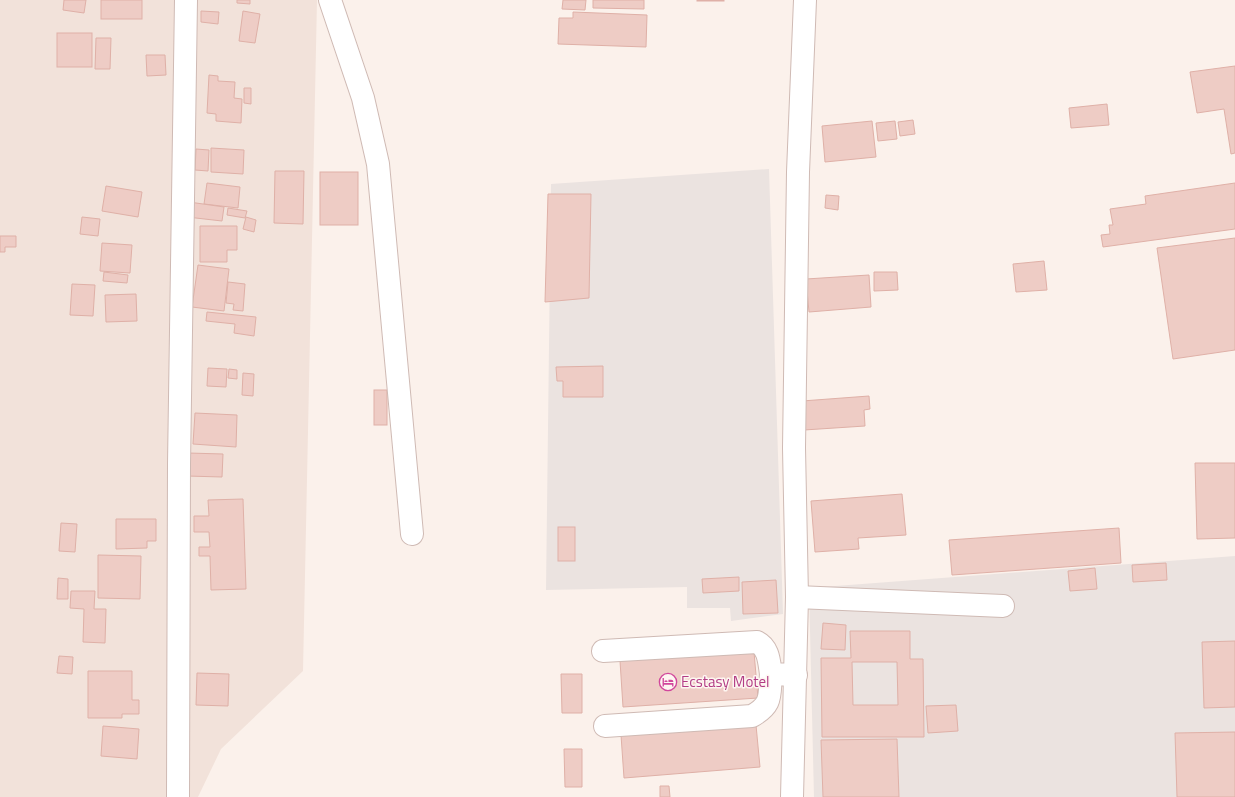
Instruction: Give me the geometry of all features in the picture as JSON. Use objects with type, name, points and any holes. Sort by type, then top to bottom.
[{"type":"street","points":[[178,797],[179,472],[186,0]]},
{"type":"street","points":[[330,0],[363,98],[378,164],[412,534]]},
{"type":"street","points":[[792,797],[798,598],[794,448],[798,180],[805,0]]},
{"type":"street","points":[[798,598],[1003,606]]},
{"type":"street","points":[[603,651],[757,642],[763,645],[767,652],[771,674],[768,702],[763,709],[752,716],[605,726]]},
{"type":"street","points":[[771,674],[796,675]]},
{"type":"shaded area","points":[[0,0],[317,0],[303,671],[221,749],[198,797],[0,797]]},
{"type":"shaded area","points":[[769,169],[783,614],[731,621],[730,608],[687,608],[687,587],[546,590],[551,184]]},
{"type":"shaded area","points":[[1235,556],[1235,797],[814,797],[809,588]]},
{"type":"building","points":[[64,0],[86,0],[84,13],[63,10]]},
{"type":"building","points":[[101,0],[142,0],[142,19],[101,19]]},
{"type":"building","points":[[237,0],[250,0],[250,4],[237,3]]},
{"type":"building","points":[[563,0],[586,0],[585,10],[562,9]]},
{"type":"building","points":[[593,0],[644,0],[644,9],[593,8]]},
{"type":"building","points":[[724,0],[724,1],[697,1]]},
{"type":"building","points":[[201,11],[219,12],[218,24],[201,22]]},
{"type":"building","points":[[243,11],[260,14],[255,43],[239,41]]},
{"type":"building","points":[[573,12],[647,15],[646,47],[558,44],[559,18],[573,18]]},
{"type":"building","points":[[57,33],[92,33],[92,67],[57,67]]},
{"type":"building","points":[[96,38],[111,38],[110,69],[95,69]]},
{"type":"building","points":[[146,55],[165,55],[166,75],[147,76]]},
{"type":"building","points":[[1235,66],[1235,153],[1231,154],[1224,109],[1197,113],[1190,72]]},
{"type":"building","points":[[209,75],[218,76],[218,81],[235,82],[234,98],[242,99],[241,123],[216,121],[216,114],[207,113]]},
{"type":"building","points":[[244,88],[251,88],[251,104],[244,103]]},
{"type":"building","points":[[1107,104],[1109,125],[1071,128],[1069,108]]},
{"type":"building","points":[[913,120],[915,134],[900,136],[898,122]]},
{"type":"building","points":[[872,121],[876,157],[825,162],[822,126]]},
{"type":"building","points":[[895,121],[897,139],[878,141],[876,123]]},
{"type":"building","points":[[211,148],[244,150],[243,174],[211,172]]},
{"type":"building","points":[[196,149],[209,150],[208,171],[195,170]]},
{"type":"building","points":[[275,171],[304,171],[303,224],[274,223]]},
{"type":"building","points":[[320,172],[358,172],[358,225],[320,225]]},
{"type":"building","points":[[207,183],[240,187],[238,208],[204,204]]},
{"type":"building","points":[[1235,183],[1235,229],[1103,247],[1101,235],[1110,234],[1109,225],[1113,225],[1110,209],[1146,204],[1145,196]]},
{"type":"building","points":[[106,186],[142,192],[138,217],[102,211]]},
{"type":"building","points":[[548,194],[591,194],[589,298],[545,302]]},
{"type":"building","points":[[826,195],[839,196],[838,210],[825,208]]},
{"type":"building","points":[[189,202],[224,207],[222,221],[187,217]]},
{"type":"building","points":[[228,208],[247,211],[245,218],[227,215]]},
{"type":"building","points":[[82,217],[100,219],[98,236],[80,234]]},
{"type":"building","points":[[246,217],[256,220],[254,232],[243,229]]},
{"type":"building","points":[[200,226],[237,226],[237,250],[227,250],[227,262],[200,262]]},
{"type":"building","points":[[0,236],[16,236],[16,247],[5,247],[5,252],[0,252]]},
{"type":"building","points":[[1235,238],[1235,350],[1173,359],[1157,248]]},
{"type":"building","points":[[102,243],[132,245],[130,273],[100,271]]},
{"type":"building","points":[[1044,261],[1047,290],[1016,292],[1013,264]]},
{"type":"building","points":[[198,265],[229,269],[224,311],[192,307]]},
{"type":"building","points":[[104,272],[128,275],[127,283],[103,281]]},
{"type":"building","points":[[874,272],[897,272],[898,290],[874,291]]},
{"type":"building","points":[[869,275],[871,307],[809,312],[806,279]]},
{"type":"building","points":[[228,282],[245,284],[243,311],[233,310],[234,304],[226,303]]},
{"type":"building","points":[[72,284],[95,285],[93,316],[70,315]]},
{"type":"building","points":[[136,294],[137,321],[106,322],[105,295]]},
{"type":"building","points":[[207,312],[256,317],[254,336],[234,333],[235,324],[206,321]]},
{"type":"building","points":[[603,366],[603,397],[563,397],[563,381],[557,381],[556,367]]},
{"type":"building","points":[[208,368],[227,369],[226,387],[207,386]]},
{"type":"building","points":[[229,369],[237,370],[237,379],[228,378]]},
{"type":"building","points":[[243,373],[254,374],[253,396],[242,395]]},
{"type":"building","points":[[374,390],[387,390],[387,425],[374,425]]},
{"type":"building","points":[[869,396],[870,409],[864,410],[865,426],[804,430],[802,401]]},
{"type":"building","points":[[195,413],[237,415],[236,447],[193,444]]},
{"type":"building","points":[[188,453],[223,454],[222,477],[187,476]]},
{"type":"building","points":[[1195,463],[1235,463],[1235,538],[1197,539]]},
{"type":"building","points":[[902,494],[906,535],[858,538],[859,549],[815,552],[811,501]]},
{"type":"building","points":[[243,499],[246,589],[211,590],[210,556],[199,556],[199,547],[210,547],[209,532],[194,532],[194,516],[209,516],[208,500]]},
{"type":"building","points":[[116,519],[156,519],[156,541],[147,541],[147,548],[116,549]]},
{"type":"building","points":[[61,523],[77,524],[75,552],[59,551]]},
{"type":"building","points":[[558,527],[575,527],[575,561],[558,561]]},
{"type":"building","points":[[1119,528],[1121,563],[952,575],[949,540]]},
{"type":"building","points":[[98,555],[141,556],[140,599],[98,598]]},
{"type":"building","points":[[1166,563],[1167,580],[1133,582],[1132,565]]},
{"type":"building","points":[[1095,568],[1097,589],[1070,591],[1068,571]]},
{"type":"building","points":[[739,577],[739,591],[703,593],[702,579]]},
{"type":"building","points":[[58,578],[68,579],[68,599],[57,599]]},
{"type":"building","points":[[776,580],[778,613],[743,614],[742,582]]},
{"type":"building","points":[[71,591],[95,591],[94,609],[106,609],[105,643],[83,642],[84,609],[70,608]]},
{"type":"building","points":[[823,623],[846,625],[845,650],[821,649]]},
{"type":"building","points":[[850,631],[910,631],[910,659],[923,659],[924,737],[822,737],[821,658],[851,658]],"holes":[[[852,662],[897,662],[898,705],[853,705]]]},
{"type":"building","points":[[1235,641],[1235,707],[1204,708],[1202,642]]},
{"type":"building","points":[[754,652],[758,698],[623,707],[620,661]]},
{"type":"building","points":[[59,656],[73,657],[72,674],[57,673]]},
{"type":"building","points":[[88,671],[132,671],[132,700],[139,700],[139,714],[122,714],[122,718],[88,718]]},
{"type":"building","points":[[197,673],[229,674],[228,706],[196,705]]},
{"type":"building","points":[[561,674],[582,674],[582,713],[562,713]]},
{"type":"building","points":[[956,705],[958,731],[928,733],[926,706]]},
{"type":"building","points":[[756,725],[760,767],[624,778],[621,735]]},
{"type":"building","points":[[103,726],[139,729],[137,759],[101,756]]},
{"type":"building","points":[[1235,732],[1235,797],[1177,797],[1175,733]]},
{"type":"building","points":[[897,739],[899,797],[823,797],[821,740]]},
{"type":"building","points":[[564,749],[582,749],[582,787],[565,787]]},
{"type":"building","points":[[660,786],[669,786],[670,797],[660,797]]},
{"type":"place","name":"Ecstasy Motel","points":[[668,682]]}]
